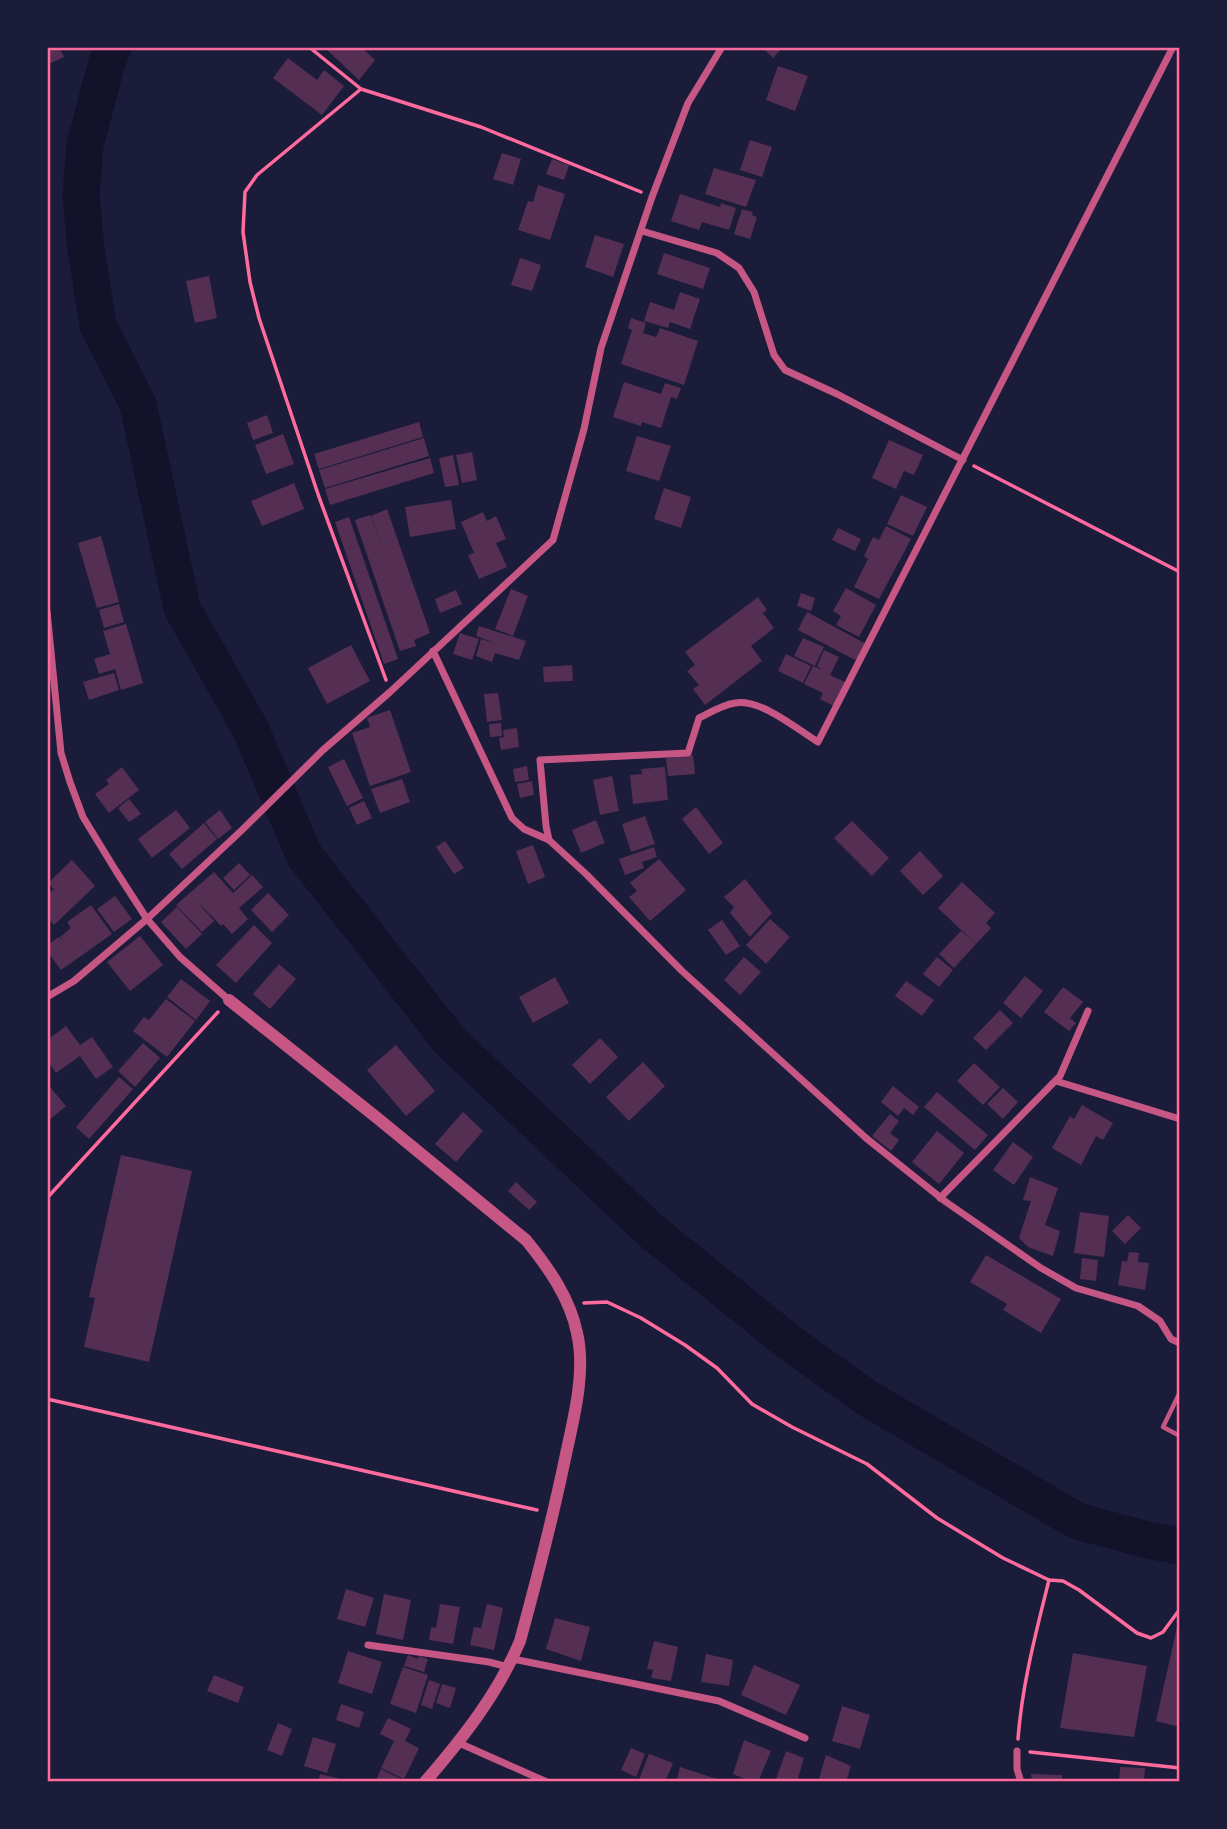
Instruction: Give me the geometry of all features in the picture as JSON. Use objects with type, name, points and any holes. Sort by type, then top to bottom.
[{"type":"street","points":[[47,997],[74,981],[147,919],[323,750],[390,692],[553,540],[584,429],[601,348],[652,197],[688,103],[722,47]]},
{"type":"street","points":[[550,840],[546,826],[540,760],[688,753],[699,718],[737,702],[759,705],[818,742],[1173,47]]},
{"type":"street","points":[[642,231],[717,253],[740,268],[754,292],[774,355],[785,370],[963,460]]},
{"type":"street","points":[[47,611],[58,732],[70,782],[83,817],[147,919],[180,957],[229,1000],[526,1240],[545,1264],[568,1303],[578,1334],[578,1396],[554,1514],[520,1641],[494,1692],[459,1743],[425,1782]]},
{"type":"street","points":[[433,652],[512,818],[524,829],[550,840],[682,971],[866,1138],[940,1198],[1041,1268],[1076,1288],[1138,1306],[1160,1321],[1171,1339],[1180,1343]]},
{"type":"street","points":[[940,1198],[1060,1076],[1088,1012]]},
{"type":"street","points":[[1056,1081],[1180,1119]]},
{"type":"street","points":[[368,1645],[510,1663],[719,1701],[805,1738]]},
{"type":"street","points":[[459,1743],[547,1782]]},
{"type":"street","points":[[1017,1751],[1017,1769],[1021,1782]]},
{"type":"lane","points":[[1180,1392],[1163,1427],[1180,1436]]},
{"type":"path","points":[[309,47],[361,89],[481,127],[652,197]]},
{"type":"path","points":[[361,89],[257,175],[245,192],[243,232],[250,282],[259,318],[319,497],[390,692]]},
{"type":"path","points":[[963,460],[1180,572]]},
{"type":"path","points":[[47,1198],[229,1000]]},
{"type":"path","points":[[568,1303],[607,1302],[641,1318],[717,1368],[752,1404],[867,1464],[937,1518],[1003,1558],[1049,1580],[1063,1581],[1136,1633],[1151,1637],[1163,1632],[1180,1609]]},
{"type":"path","points":[[47,1399],[554,1514]]},
{"type":"path","points":[[1049,1580],[1019,1721],[1017,1751],[1180,1768]]},
{"type":"building","points":[[47,47],[59,47],[64,57],[47,65]]},
{"type":"building","points":[[324,47],[361,47],[375,60],[359,80]]},
{"type":"building","points":[[762,47],[783,47],[773,58]]},
{"type":"building","points":[[288,58],[317,80],[324,70],[344,86],[322,115],[273,78]]},
{"type":"building","points":[[778,66],[808,76],[795,111],[766,100]]},
{"type":"building","points":[[750,140],[772,147],[762,177],[740,170]]},
{"type":"building","points":[[502,153],[521,159],[513,185],[493,179]]},
{"type":"building","points":[[552,159],[569,165],[564,180],[546,174]]},
{"type":"building","points":[[714,168],[756,180],[746,207],[705,194]]},
{"type":"building","points":[[538,185],[565,194],[550,240],[518,230],[528,201],[533,202]]},
{"type":"building","points":[[680,194],[720,207],[721,203],[736,208],[729,230],[702,222],[699,230],[671,221]]},
{"type":"building","points":[[742,209],[753,212],[752,215],[757,217],[750,239],[734,234]]},
{"type":"building","points":[[595,235],[624,244],[613,277],[585,267]]},
{"type":"building","points":[[664,253],[710,268],[703,289],[657,274]]},
{"type":"building","points":[[520,258],[541,265],[532,291],[511,285]]},
{"type":"building","points":[[209,276],[217,318],[195,323],[186,281]]},
{"type":"building","points":[[680,292],[700,299],[690,329],[670,322],[668,328],[644,321],[650,302],[674,310]]},
{"type":"building","points":[[631,318],[646,323],[643,333],[656,337],[660,328],[698,341],[684,385],[621,364],[632,330],[628,328]]},
{"type":"building","points":[[624,382],[661,394],[665,383],[681,388],[677,399],[671,397],[661,428],[642,422],[641,426],[613,417]]},
{"type":"building","points":[[267,415],[273,433],[253,440],[247,423]]},
{"type":"building","points":[[419,422],[423,437],[319,469],[314,454]]},
{"type":"building","points":[[283,434],[294,464],[266,474],[255,445]]},
{"type":"building","points":[[637,436],[671,446],[659,481],[626,471]]},
{"type":"building","points":[[424,438],[429,456],[325,488],[319,470]]},
{"type":"building","points":[[889,440],[923,455],[914,475],[904,471],[896,489],[872,478]]},
{"type":"building","points":[[472,452],[477,480],[462,483],[456,455]]},
{"type":"building","points":[[453,455],[459,485],[445,487],[439,458]]},
{"type":"building","points":[[430,458],[434,473],[330,505],[325,489]]},
{"type":"building","points":[[294,483],[304,509],[262,526],[251,501]]},
{"type":"building","points":[[664,488],[691,497],[681,528],[654,519]]},
{"type":"building","points":[[901,495],[927,507],[913,536],[887,524]]},
{"type":"building","points":[[451,500],[456,529],[410,537],[405,507]]},
{"type":"building","points":[[387,509],[430,633],[414,640],[416,646],[400,651],[355,520],[370,515],[383,548],[371,516]]},
{"type":"building","points":[[483,512],[487,521],[496,516],[506,539],[496,543],[507,567],[479,579],[468,555],[474,553],[461,522]]},
{"type":"building","points":[[349,517],[398,659],[384,664],[335,522]]},
{"type":"building","points":[[886,526],[911,539],[879,599],[854,587],[868,559],[864,556],[873,537],[879,540]]},
{"type":"building","points":[[838,528],[861,539],[855,551],[832,540]]},
{"type":"building","points":[[101,536],[119,602],[97,608],[78,543]]},
{"type":"building","points":[[846,588],[876,605],[859,637],[836,625],[841,616],[833,611]]},
{"type":"building","points":[[511,589],[528,596],[513,636],[495,629]]},
{"type":"building","points":[[456,590],[462,604],[440,613],[435,599]]},
{"type":"building","points":[[801,593],[815,598],[811,611],[797,606]]},
{"type":"building","points":[[758,597],[767,610],[763,613],[774,628],[751,646],[762,661],[705,705],[693,689],[699,685],[687,671],[695,665],[685,652]]},
{"type":"building","points":[[119,604],[124,622],[104,628],[99,610]]},
{"type":"building","points":[[807,612],[866,644],[857,661],[798,630]]},
{"type":"building","points":[[126,624],[143,683],[121,690],[115,669],[99,674],[94,659],[110,654],[103,631]]},
{"type":"building","points":[[479,626],[526,641],[519,660],[495,653],[492,662],[476,656],[481,639],[498,644],[476,636]]},
{"type":"building","points":[[460,633],[479,639],[472,660],[453,654]]},
{"type":"building","points":[[803,638],[824,647],[815,666],[794,656]]},
{"type":"building","points":[[351,645],[370,681],[327,704],[308,668]]},
{"type":"building","points":[[824,650],[839,657],[830,675],[845,682],[834,706],[820,699],[823,693],[804,684],[813,666],[822,670],[817,666]]},
{"type":"building","points":[[786,654],[811,666],[803,683],[778,671]]},
{"type":"building","points":[[572,665],[573,681],[544,682],[543,667]]},
{"type":"building","points":[[114,673],[119,690],[89,700],[83,682]]},
{"type":"building","points":[[498,693],[502,720],[487,722],[484,694]]},
{"type":"building","points":[[390,710],[411,772],[370,786],[352,733],[370,727],[367,718]]},
{"type":"building","points":[[501,723],[502,736],[490,737],[489,724]]},
{"type":"building","points":[[517,728],[519,747],[501,750],[499,738],[504,737],[503,730]]},
{"type":"building","points":[[693,755],[695,774],[668,776],[666,758]]},
{"type":"building","points":[[344,759],[363,798],[347,806],[328,767]]},
{"type":"building","points":[[527,766],[529,780],[515,782],[513,769]]},
{"type":"building","points":[[122,767],[139,790],[109,813],[95,794],[109,784],[106,780]]},
{"type":"building","points":[[665,767],[668,800],[633,804],[630,775],[642,774],[641,769]]},
{"type":"building","points":[[612,776],[619,811],[600,815],[593,780]]},
{"type":"building","points":[[402,779],[410,802],[380,813],[371,789]]},
{"type":"building","points":[[532,781],[534,795],[520,798],[517,784]]},
{"type":"building","points":[[129,799],[141,814],[129,822],[118,808]]},
{"type":"building","points":[[364,801],[372,818],[357,825],[349,808]]},
{"type":"building","points":[[696,807],[723,843],[709,854],[682,819]]},
{"type":"building","points":[[176,810],[190,828],[152,858],[138,839]]},
{"type":"building","points":[[220,810],[232,828],[218,839],[205,822]]},
{"type":"building","points":[[645,816],[655,844],[631,852],[622,824]]},
{"type":"building","points":[[596,820],[605,843],[581,853],[572,830]]},
{"type":"building","points":[[852,821],[889,858],[872,876],[834,838]]},
{"type":"building","points":[[204,823],[217,839],[182,869],[169,854]]},
{"type":"building","points":[[445,841],[464,868],[454,874],[436,847]]},
{"type":"building","points":[[533,845],[545,877],[528,884],[516,851]]},
{"type":"building","points":[[654,847],[657,857],[642,862],[644,868],[625,875],[619,859]]},
{"type":"building","points":[[920,851],[943,876],[923,895],[900,871]]},
{"type":"building","points":[[659,859],[686,890],[650,921],[629,897],[637,891],[630,883]]},
{"type":"building","points":[[72,860],[95,886],[54,925],[47,917],[47,895],[54,889],[48,883]]},
{"type":"building","points":[[239,863],[250,875],[234,890],[223,878]]},
{"type":"building","points":[[214,872],[233,893],[252,875],[263,887],[239,908],[248,919],[232,934],[196,900],[214,921],[202,932],[176,905]]},
{"type":"building","points":[[745,879],[772,913],[750,937],[730,913],[734,907],[724,897]]},
{"type":"building","points":[[962,882],[995,913],[986,923],[991,928],[976,944],[938,908]]},
{"type":"building","points":[[268,893],[289,915],[272,932],[251,910]]},
{"type":"building","points":[[115,896],[132,919],[114,932],[97,909]]},
{"type":"building","points":[[91,905],[112,934],[61,970],[47,951],[47,945],[59,937],[64,942],[60,937],[71,928],[67,922]]},
{"type":"building","points":[[177,907],[202,934],[186,949],[161,922]]},
{"type":"building","points":[[770,919],[790,937],[766,964],[746,945]]},
{"type":"building","points":[[722,920],[740,946],[726,955],[708,930]]},
{"type":"building","points":[[254,925],[272,943],[236,983],[216,965]]},
{"type":"building","points":[[961,931],[976,944],[954,968],[939,954]]},
{"type":"building","points":[[140,936],[163,965],[130,991],[107,962]]},
{"type":"building","points":[[744,957],[761,972],[740,995],[724,980]]},
{"type":"building","points":[[937,957],[953,970],[939,987],[923,974]]},
{"type":"building","points":[[279,964],[296,979],[270,1009],[253,994]]},
{"type":"building","points":[[1025,976],[1043,991],[1021,1018],[1003,1003]]},
{"type":"building","points":[[555,977],[569,1003],[533,1023],[519,997]]},
{"type":"building","points":[[181,979],[210,1001],[196,1020],[167,997]]},
{"type":"building","points":[[906,981],[934,1000],[922,1016],[895,996]]},
{"type":"building","points":[[1063,987],[1083,1002],[1070,1018],[1076,1023],[1069,1031],[1044,1012]]},
{"type":"building","points":[[166,999],[195,1021],[167,1057],[133,1031],[144,1017],[149,1020]]},
{"type":"building","points":[[1000,1010],[1013,1023],[986,1050],[973,1038]]},
{"type":"building","points":[[66,1026],[80,1045],[92,1037],[113,1067],[96,1079],[80,1056],[56,1073],[47,1060],[47,1040]]},
{"type":"building","points":[[600,1038],[618,1057],[590,1084],[572,1065]]},
{"type":"building","points":[[143,1043],[160,1058],[135,1087],[118,1071]]},
{"type":"building","points":[[396,1045],[435,1091],[406,1116],[367,1070]]},
{"type":"building","points":[[643,1062],[665,1086],[629,1121],[606,1097]]},
{"type":"building","points":[[974,1063],[1000,1087],[983,1105],[957,1081]]},
{"type":"building","points":[[119,1077],[133,1089],[89,1139],[76,1127]]},
{"type":"building","points":[[893,1086],[919,1107],[913,1115],[904,1108],[898,1116],[881,1102]]},
{"type":"building","points":[[50,1087],[66,1106],[47,1122],[47,1089]]},
{"type":"building","points":[[1003,1088],[1018,1102],[1003,1119],[987,1104]]},
{"type":"building","points":[[937,1092],[988,1135],[975,1150],[924,1107]]},
{"type":"building","points":[[1082,1105],[1113,1123],[1103,1140],[1096,1136],[1081,1165],[1052,1148],[1070,1116],[1074,1119]]},
{"type":"building","points":[[463,1112],[483,1131],[456,1162],[435,1144]]},
{"type":"building","points":[[890,1114],[899,1121],[890,1133],[899,1140],[891,1151],[872,1136]]},
{"type":"building","points":[[937,1131],[964,1153],[939,1184],[912,1162]]},
{"type":"building","points":[[1013,1142],[1033,1157],[1014,1185],[993,1170]]},
{"type":"building","points":[[121,1155],[192,1171],[149,1362],[84,1347],[95,1298],[89,1297]]},
{"type":"building","points":[[1030,1177],[1058,1188],[1045,1225],[1060,1231],[1053,1256],[1028,1247],[1019,1238],[1031,1201],[1023,1200]]},
{"type":"building","points":[[516,1182],[537,1202],[529,1210],[508,1191]]},
{"type":"building","points":[[1080,1212],[1109,1216],[1104,1257],[1074,1253]]},
{"type":"building","points":[[1128,1215],[1141,1228],[1125,1244],[1112,1231]]},
{"type":"building","points":[[1129,1252],[1139,1253],[1138,1262],[1149,1263],[1145,1290],[1118,1285],[1122,1261],[1127,1262]]},
{"type":"building","points":[[986,1255],[1061,1299],[1041,1333],[1003,1310],[1007,1304],[970,1282]]},
{"type":"building","points":[[1082,1258],[1098,1260],[1096,1281],[1080,1279]]},
{"type":"building","points":[[346,1589],[374,1598],[365,1627],[337,1619]]},
{"type":"building","points":[[384,1594],[411,1600],[403,1640],[376,1634]]},
{"type":"building","points":[[440,1604],[460,1607],[453,1644],[429,1640],[431,1627],[436,1628]]},
{"type":"building","points":[[487,1604],[503,1608],[494,1650],[470,1645],[474,1627],[481,1628]]},
{"type":"building","points":[[555,1618],[590,1627],[581,1661],[546,1649]]},
{"type":"building","points":[[1177,1627],[1180,1627],[1180,1727],[1156,1721]]},
{"type":"building","points":[[654,1641],[678,1647],[671,1681],[651,1678],[653,1670],[647,1669]]},
{"type":"building","points":[[348,1651],[382,1662],[372,1694],[338,1683]]},
{"type":"building","points":[[1073,1653],[1147,1666],[1134,1737],[1060,1728]]},
{"type":"building","points":[[706,1654],[733,1660],[729,1686],[701,1682]]},
{"type":"building","points":[[408,1655],[428,1659],[424,1672],[404,1666]]},
{"type":"building","points":[[754,1665],[800,1685],[786,1715],[741,1695]]},
{"type":"building","points":[[403,1667],[428,1675],[416,1713],[390,1704]]},
{"type":"building","points":[[214,1675],[244,1687],[238,1703],[207,1691]]},
{"type":"building","points":[[429,1680],[440,1684],[432,1709],[421,1705]]},
{"type":"building","points":[[442,1684],[456,1688],[450,1708],[436,1703]]},
{"type":"building","points":[[341,1704],[364,1712],[359,1728],[336,1720]]},
{"type":"building","points":[[842,1706],[870,1715],[860,1749],[832,1741]]},
{"type":"building","points":[[388,1718],[411,1729],[405,1741],[419,1748],[404,1779],[381,1768],[394,1741],[380,1734]]},
{"type":"building","points":[[278,1723],[292,1729],[282,1756],[267,1750]]},
{"type":"building","points":[[313,1737],[336,1744],[327,1773],[304,1766]]},
{"type":"building","points":[[744,1740],[771,1751],[758,1782],[733,1774]]},
{"type":"building","points":[[631,1748],[645,1754],[636,1777],[621,1770]]},
{"type":"building","points":[[786,1751],[804,1758],[797,1782],[775,1782]]},
{"type":"building","points":[[649,1754],[673,1763],[665,1782],[638,1782]]},
{"type":"building","points":[[826,1755],[851,1766],[846,1782],[818,1782]]},
{"type":"building","points":[[680,1767],[717,1779],[716,1782],[676,1782]]},
{"type":"building","points":[[1120,1767],[1145,1768],[1144,1782],[1119,1782]]},
{"type":"building","points":[[381,1769],[407,1782],[375,1782]]},
{"type":"building","points":[[320,1774],[348,1782],[321,1782],[318,1781]]},
{"type":"building","points":[[1031,1774],[1062,1775],[1062,1782],[1032,1782]]},
{"type":"waterway","points":[[113,47],[85,145],[81,196],[98,325],[138,404],[182,608],[251,730],[304,855],[450,1041],[650,1230],[790,1343],[867,1398],[1077,1521],[1180,1546]]}]
